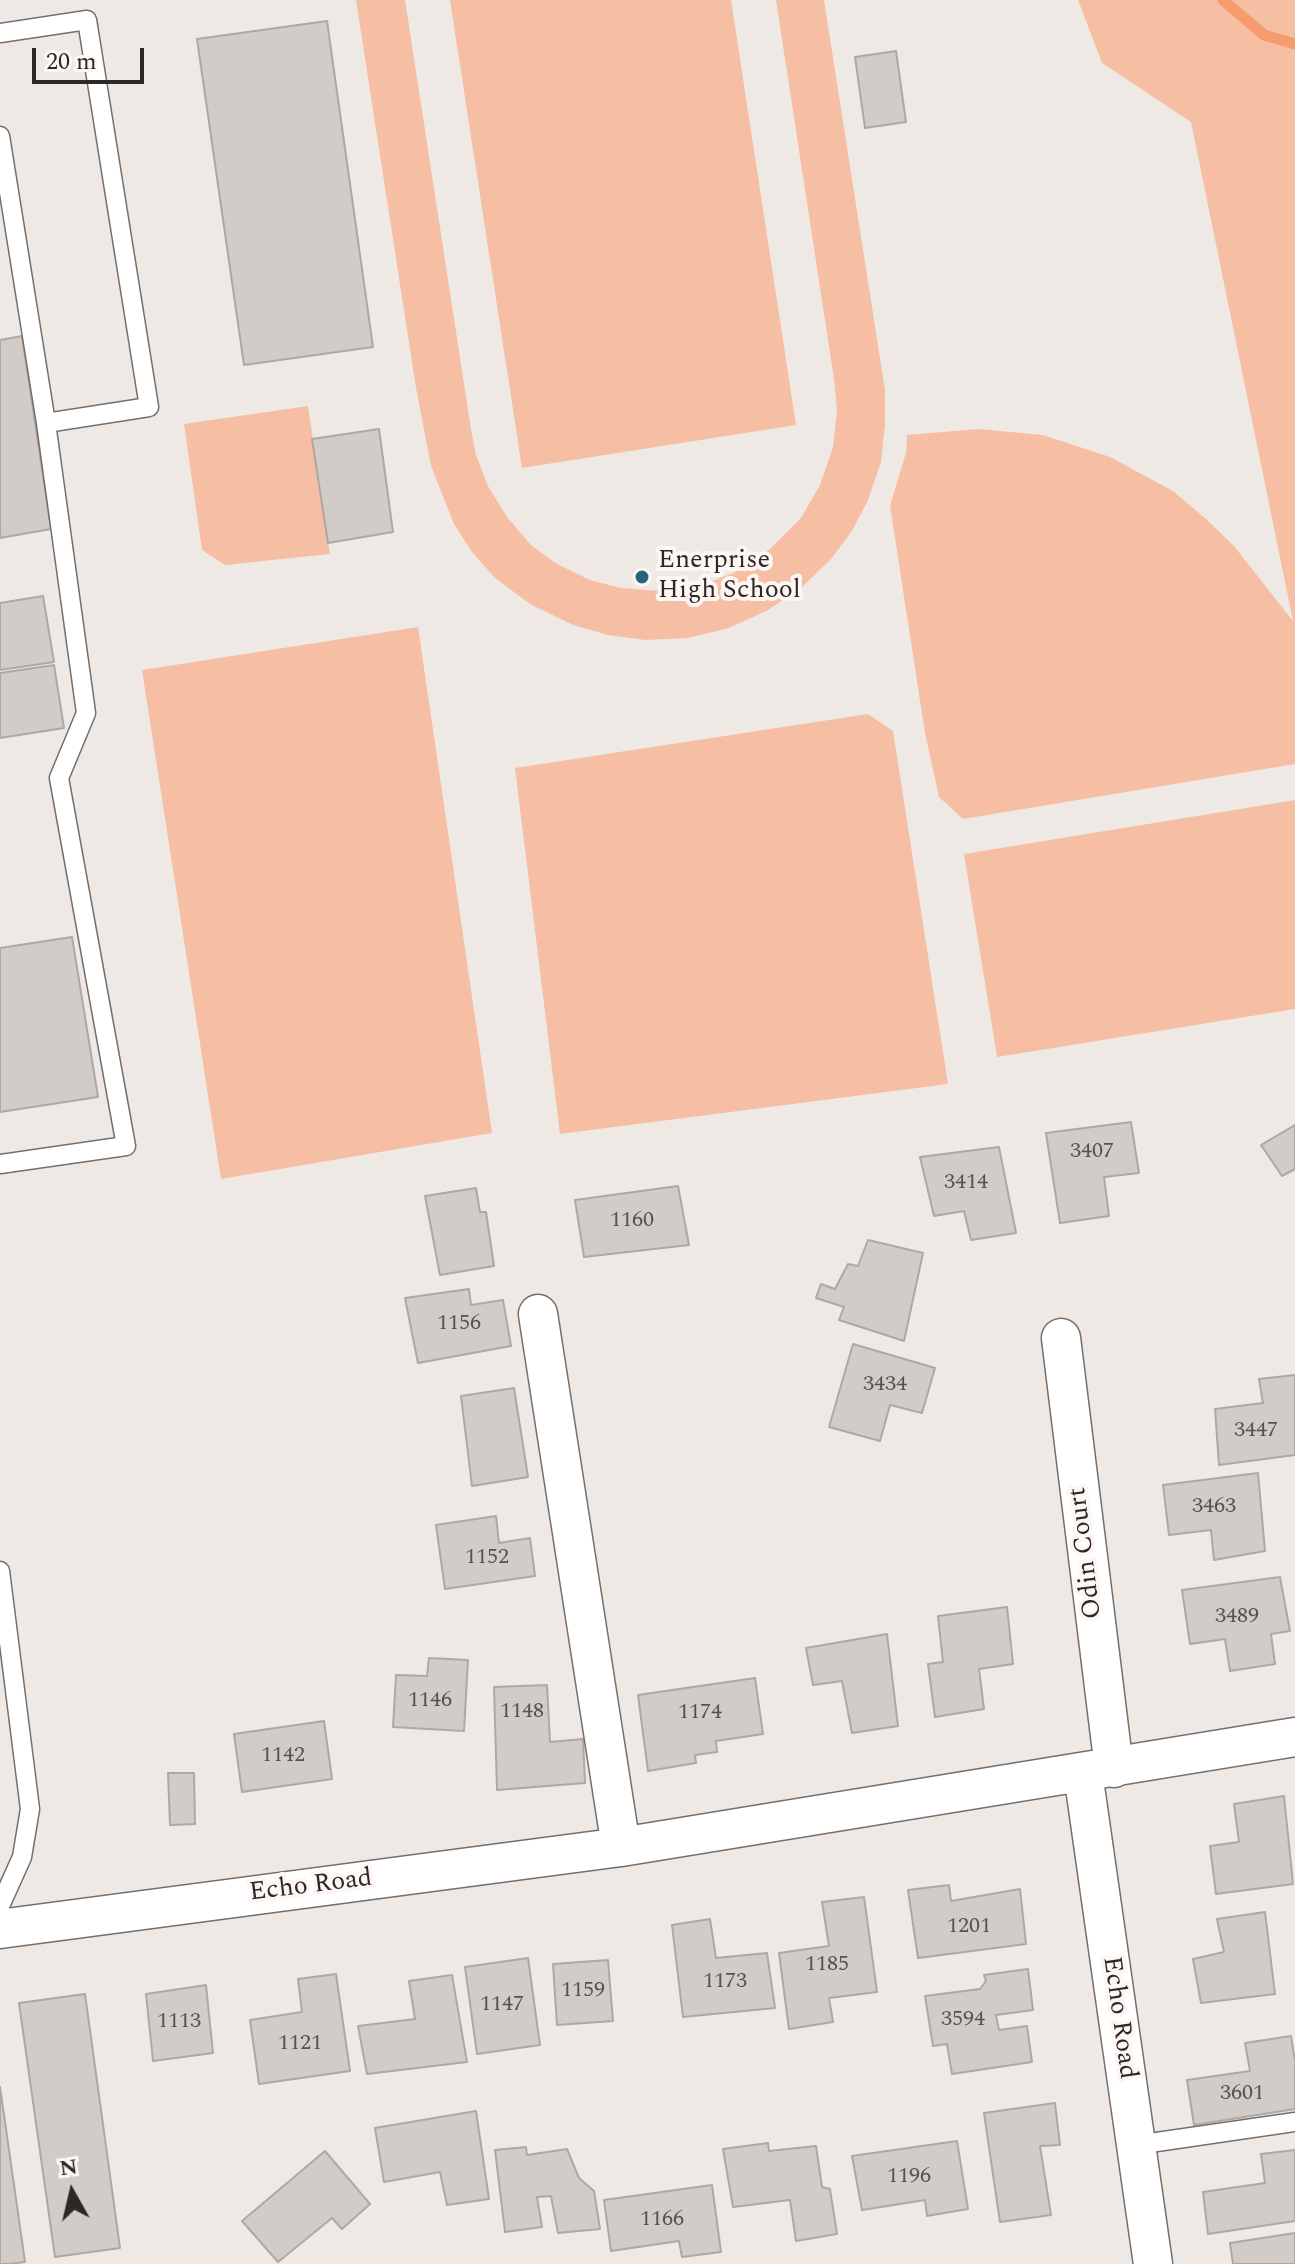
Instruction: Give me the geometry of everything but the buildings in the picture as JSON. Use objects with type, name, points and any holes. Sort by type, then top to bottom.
[{"type":"street","points":[[538,1314],[621,1847]]},
{"type":"street","name":"Odin Court","points":[[1061,1338],[1098,1770]]},
{"type":"street","name":"Echo Road","points":[[0,1929],[621,1847],[1295,1737]]},
{"type":"street","name":"Echo Road","points":[[1098,1770],[1136,2145],[1153,2264]]},
{"type":"lane","points":[[0,33],[87,20],[149,407],[46,423]]},
{"type":"lane","points":[[0,136],[46,423],[86,713],[59,778],[126,1146],[0,1164]]},
{"type":"lane","points":[[0,1571],[30,1809],[22,1857],[0,1906]]},
{"type":"lane","points":[[1136,2145],[1295,2122]]},
{"type":"shaded area","points":[[356,0],[405,0],[471,429],[476,455],[488,486],[507,517],[531,545],[557,564],[590,580],[621,588],[660,591],[697,587],[733,573],[770,549],[801,518],[820,485],[833,447],[837,410],[834,379],[776,0],[824,0],[885,390],[885,424],[881,462],[868,500],[852,531],[831,559],[801,588],[768,610],[729,628],[688,638],[645,640],[608,635],[573,625],[530,604],[495,578],[472,552],[454,524],[431,466],[416,388]]},
{"type":"shaded area","points":[[450,0],[731,0],[796,425],[522,468]]},
{"type":"shaded area","points":[[1078,0],[1295,0],[1295,764],[963,819],[939,797],[925,733],[890,506],[906,453],[907,435],[978,429],[1043,435],[1110,457],[1173,491],[1206,519],[1234,546],[1293,621],[1191,122],[1102,63]]},
{"type":"shaded area","points":[[308,406],[330,554],[225,565],[202,550],[184,424]]},
{"type":"shaded area","points":[[418,627],[492,1133],[221,1179],[142,670]]},
{"type":"shaded area","points":[[868,714],[893,731],[948,1084],[560,1134],[515,768]]},
{"type":"shaded area","points":[[1295,800],[1295,1009],[997,1057],[964,854]]},
{"type":"waterway","points":[[1223,0],[1264,35],[1295,44]]},
{"type":"place","name":"Enerprise High School","points":[[642,577]]}]
